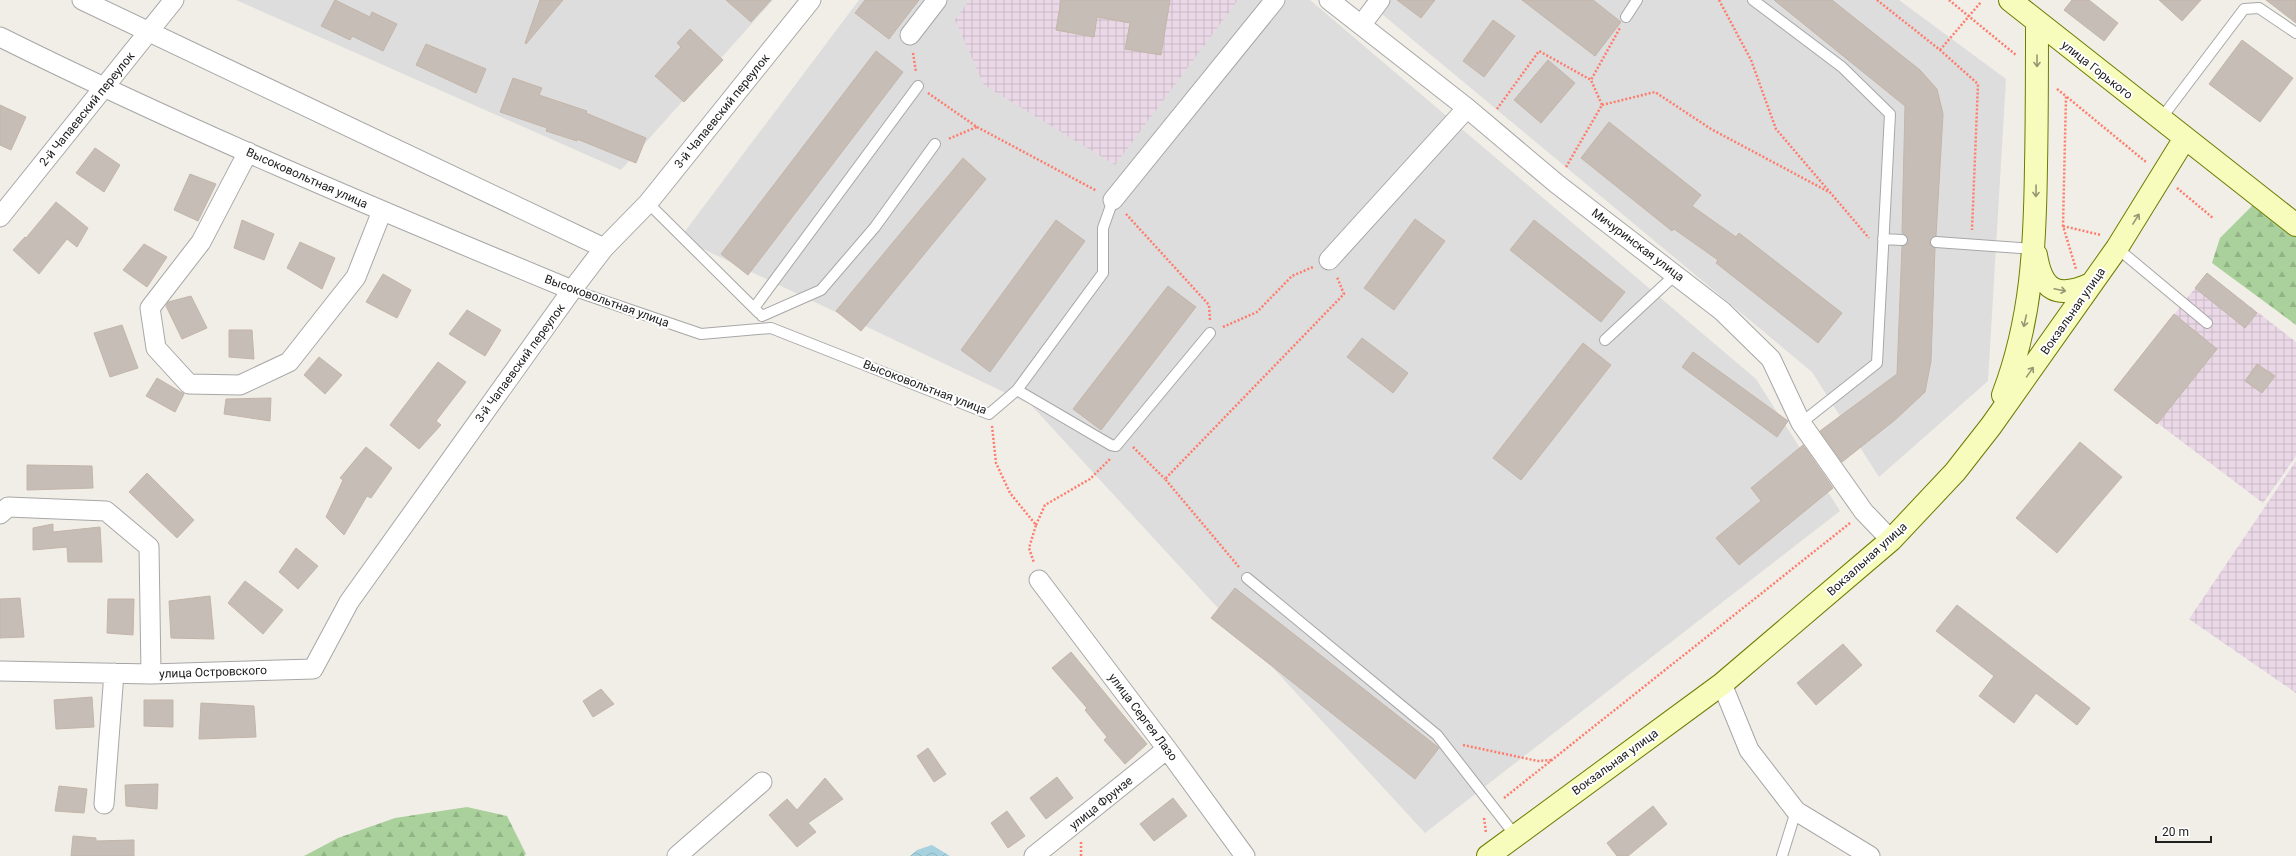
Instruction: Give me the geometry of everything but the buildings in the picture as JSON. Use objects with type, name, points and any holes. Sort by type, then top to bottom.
[{"type":"main road","name":"улица Горького","points":[[2010,0],[2160,120],[2296,225]]},
{"type":"main road","points":[[1991,426],[2015,362],[2026,314],[2035,249],[2037,22]]},
{"type":"main road","name":"Вокзальная улица","points":[[1488,847],[1515,835],[1722,684],[1891,540],[1956,472],[1991,426],[2091,284],[2111,242],[2185,138]]},
{"type":"main road","points":[[2035,249],[2039,274],[2049,287],[2060,291],[2074,292],[2091,284]]},
{"type":"street","points":[[82,0],[604,248]]},
{"type":"street","name":"2-й Чапаевский переулок","points":[[0,217],[174,0]]},
{"type":"street","name":"3-й Чапаевский переулок","points":[[313,669],[349,602],[572,290],[604,248],[648,203],[811,0]]},
{"type":"street","points":[[910,35],[937,0]]},
{"type":"street","points":[[1113,200],[1275,0]]},
{"type":"street","name":"Мичуринская улица","points":[[1329,0],[1362,24],[1467,108],[1557,184],[1676,274],[1722,311],[1771,359],[1801,423],[1864,512],[1891,540]]},
{"type":"street","points":[[1362,24],[1380,0]]},
{"type":"street","name":"Высоковольтная улица","points":[[0,37],[104,89],[382,211],[572,290]]},
{"type":"street","points":[[1329,260],[1467,108]]},
{"type":"street","points":[[248,152],[201,242],[150,308],[156,348],[189,384],[240,385],[289,362],[356,277],[382,211]]},
{"type":"street","points":[[0,514],[8,508],[106,511],[148,547],[151,674]]},
{"type":"street","name":"улица Сергея Лазо","points":[[1039,580],[1167,749],[1245,856]]},
{"type":"street","name":"улица Островского","points":[[0,671],[151,674],[313,669]]},
{"type":"street","points":[[104,804],[114,673]]},
{"type":"street","points":[[1722,684],[1749,750],[1796,811],[1870,856]]},
{"type":"street","name":"улица Фрунзе","points":[[1034,856],[1167,749]]},
{"type":"street","points":[[677,856],[762,782]]},
{"type":"lane","points":[[1626,17],[1637,0]]},
{"type":"lane","points":[[1753,0],[1842,68],[1890,114],[1876,363],[1801,423]]},
{"type":"lane","points":[[2160,120],[2244,9],[2258,8],[2296,33]]},
{"type":"lane","points":[[754,308],[918,86]]},
{"type":"lane","points":[[762,316],[821,290],[875,227],[935,144]]},
{"type":"lane","name":"Высоковольтная улица","points":[[572,290],[701,334],[772,328],[990,414],[1017,390],[1103,273],[1103,228],[1113,200]]},
{"type":"lane","points":[[648,203],[762,316],[772,328]]},
{"type":"lane","points":[[1883,239],[1902,240]]},
{"type":"lane","points":[[1936,242],[2035,249]]},
{"type":"lane","points":[[2111,242],[2207,323]]},
{"type":"lane","points":[[1605,340],[1676,274]]},
{"type":"lane","points":[[1017,390],[1111,445],[1116,446],[1210,333]]},
{"type":"lane","points":[[1247,578],[1437,735],[1492,809],[1515,835]]},
{"type":"lane","points":[[1782,856],[1796,811]]},
{"type":"path","points":[[1720,0],[1751,60],[1776,129],[1869,238],[1883,239]]},
{"type":"path","points":[[1877,0],[1940,50],[1978,84],[1972,244]]},
{"type":"path","points":[[1949,0],[2016,55]]},
{"type":"path","points":[[1940,50],[1982,2]]},
{"type":"path","points":[[1591,80],[1626,17]]},
{"type":"path","points":[[910,35],[918,86],[977,128],[1113,200],[1209,305],[1210,333],[1258,312],[1292,276],[1329,260],[1344,294],[1165,479]]},
{"type":"path","points":[[1495,112],[1539,51],[1591,80],[1602,105]]},
{"type":"path","points":[[2054,86],[2147,163]]},
{"type":"path","points":[[1557,184],[1602,105],[1655,92],[1711,129],[1831,193]]},
{"type":"path","points":[[2066,96],[2063,226],[2078,274],[2091,284]]},
{"type":"path","points":[[935,144],[977,128]]},
{"type":"path","points":[[2170,183],[2213,218]]},
{"type":"path","points":[[2063,226],[2111,242]]},
{"type":"path","points":[[990,414],[996,445],[996,463],[1010,493],[1036,525]]},
{"type":"path","points":[[1124,438],[1165,479],[1247,578]]},
{"type":"path","points":[[1039,580],[1029,548],[1036,525],[1045,505],[1062,497],[1100,471],[1110,460],[1111,445]]},
{"type":"path","points":[[1488,847],[1483,819],[1499,801],[1553,760],[1864,512]]},
{"type":"path","points":[[1440,740],[1538,761],[1553,760]]},
{"type":"shaded area","points":[[236,0],[773,0],[621,170]]},
{"type":"shaded area","points":[[859,0],[1310,0],[1756,379],[1840,511],[1425,833],[1031,405],[680,238]]},
{"type":"shaded area","points":[[969,0],[1238,0],[1115,165],[984,85],[955,20]]},
{"type":"shaded area","points":[[1365,0],[1899,0],[2006,79],[1988,381],[1879,477],[1812,372]]},
{"type":"shaded area","points":[[2207,273],[2296,342],[2296,456],[2263,503],[2114,390]]},
{"type":"shaded area","points":[[2296,461],[2296,693],[2189,619]]},
{"type":"green space","points":[[2254,204],[2296,237],[2296,325],[2212,263],[2220,238]]},
{"type":"green space","points":[[467,807],[507,816],[526,854],[524,856],[304,856],[338,838],[395,818]]},
{"type":"water","points":[[932,845],[950,856],[910,856],[917,850]]}]
